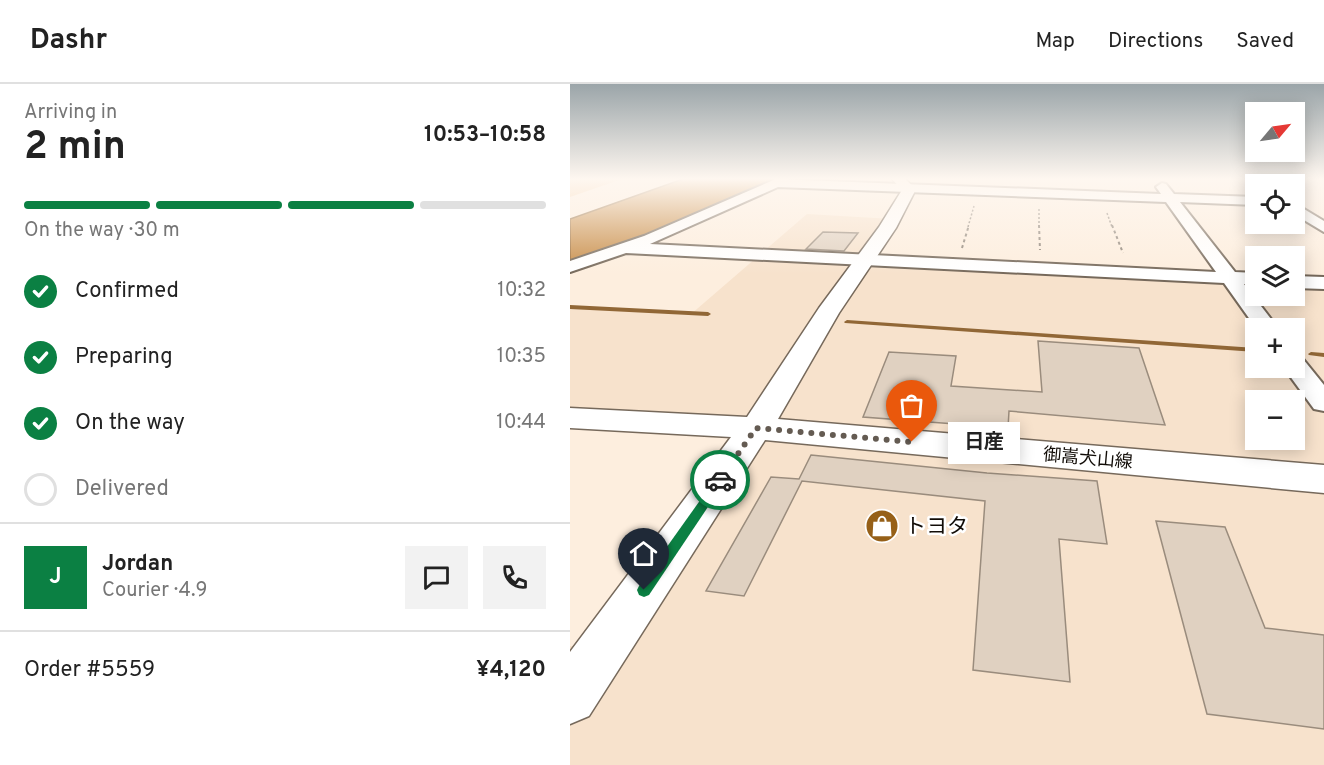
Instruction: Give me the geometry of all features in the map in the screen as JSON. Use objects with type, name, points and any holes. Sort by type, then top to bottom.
[{"type":"main road","points":[[570,698],[756,428],[827,313],[862,260],[887,228],[895,211]]},
{"type":"main road","name":"御嵩犬山線","points":[[570,418],[756,428],[1324,479]]},
{"type":"street","points":[[570,267],[625,248],[711,211]]},
{"type":"street","points":[[1180,211],[1260,318]]},
{"type":"street","points":[[1305,213],[1324,228]]},
{"type":"street","points":[[625,248],[1245,279]]},
{"type":"street","points":[[1305,282],[1324,283]]},
{"type":"street","points":[[1305,378],[1324,403]]},
{"type":"path","points":[[956,265],[973,211]]},
{"type":"path","points":[[1039,211],[1041,269]]},
{"type":"path","points":[[1107,211],[1131,272]]},
{"type":"shaded area","points":[[593,211],[705,211],[661,231],[570,263],[570,219]]},
{"type":"shaded area","points":[[807,214],[892,219],[862,259],[1245,278],[1245,306],[1305,306],[1305,282],[1324,283],[1324,765],[570,765],[570,646],[603,649],[756,429],[570,418],[570,308],[690,315]]},
{"type":"building","points":[[823,232],[858,233],[844,251],[806,249]]},
{"type":"building","points":[[1038,341],[1139,348],[1165,425],[1009,411],[1008,428],[863,417],[889,352],[956,356],[951,386],[1042,392]]},
{"type":"building","points":[[811,455],[987,473],[1097,481],[1107,544],[1059,539],[1070,682],[973,670],[985,501],[802,481],[744,596],[706,591],[771,477],[799,479]]},
{"type":"building","points":[[1156,521],[1225,527],[1265,628],[1324,635],[1324,729],[1207,714]]},
{"type":"waterway","points":[[570,307],[708,314]]},
{"type":"waterway","points":[[847,322],[1245,349]]},
{"type":"waterway","points":[[1311,354],[1324,355]]},
{"type":"way so far","points":[[720,480],[756,428],[912,442]]},
{"type":"place","name":"日産","points":[[912,442]]},
{"type":"place","name":"トヨタ","points":[[882,526]]},
{"type":"route","points":[[644,590],[720,480]]}]
